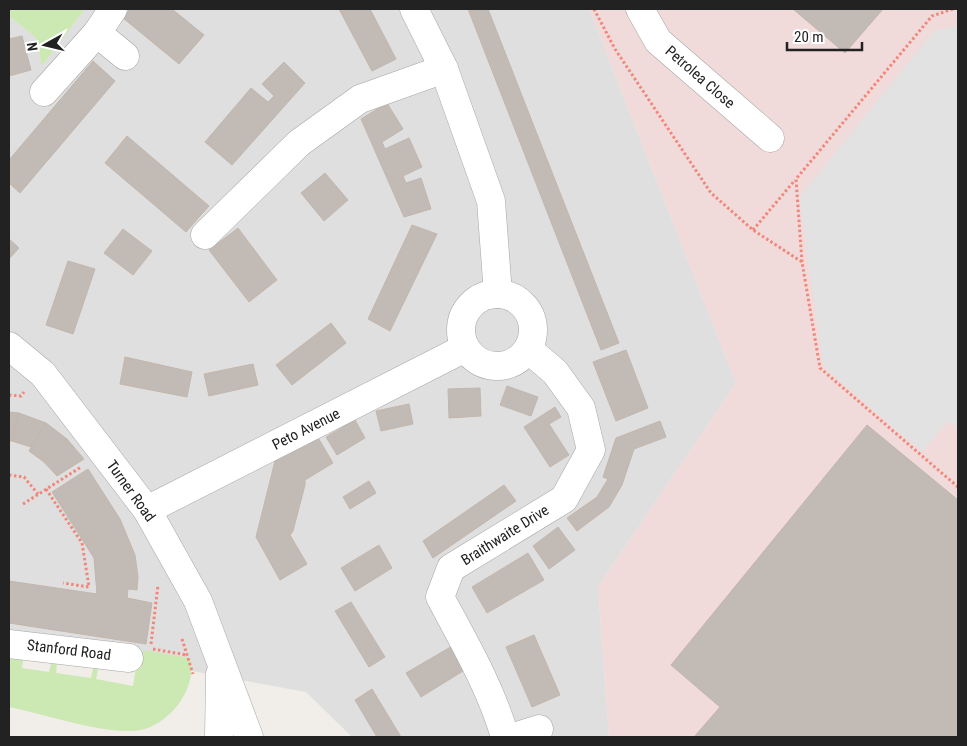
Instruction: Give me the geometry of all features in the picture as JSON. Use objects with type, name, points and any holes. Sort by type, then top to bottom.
[{"type":"street","points":[[44,92],[97,33],[113,9]]},
{"type":"street","points":[[414,9],[444,69],[491,201],[498,294]]},
{"type":"street","name":"Petrolea Close","points":[[640,9],[658,41],[770,138]]},
{"type":"street","points":[[97,33],[125,56]]},
{"type":"street","points":[[205,235],[254,198],[299,143],[360,99],[444,69]]},
{"type":"street","points":[[498,294],[510,297],[521,303],[528,313],[532,325],[532,337],[528,349],[519,358],[508,364],[496,366],[484,364],[473,358],[465,348],[461,327],[464,316],[477,300],[498,294]]},
{"type":"street","name":"Turner Road","points":[[9,346],[43,374],[148,510],[198,601],[249,737]]},
{"type":"street","name":"Peto Avenue","points":[[148,510],[465,348]]},
{"type":"street","name":"Braithwaite Drive","points":[[505,737],[498,714],[476,666],[440,597],[451,568],[564,499],[591,450],[581,408],[556,372],[528,349]]},
{"type":"street","name":"Stanford Road","points":[[9,644],[140,654]]},
{"type":"street","name":"Turner Road","points":[[218,737],[220,657]]},
{"type":"street","points":[[514,737],[539,729]]},
{"type":"path","points":[[594,9],[615,49],[710,193],[753,230],[802,262]]},
{"type":"path","points":[[753,230],[932,16],[953,9]]},
{"type":"path","points":[[796,180],[802,262],[820,368],[958,487]]},
{"type":"path","points":[[9,395],[21,396],[28,388]]},
{"type":"path","points":[[23,504],[85,465]]},
{"type":"path","points":[[9,475],[24,477],[38,494]]},
{"type":"path","points":[[46,489],[82,543],[89,587],[63,583]]},
{"type":"path","points":[[140,654],[159,578],[161,585]]},
{"type":"path","points":[[181,638],[195,680]]},
{"type":"shaded area","points":[[85,9],[589,9],[736,383],[598,587],[609,737],[352,737],[306,692],[154,664],[9,645],[9,16],[36,38],[42,66]]},
{"type":"shaded area","points":[[589,9],[958,9],[958,737],[609,737],[598,587],[736,383]]},
{"type":"shaded area","points":[[958,26],[958,428],[948,421],[922,452],[824,367],[799,197],[934,31]]},
{"type":"green space","points":[[9,9],[85,9],[42,66],[36,38],[9,16]]},
{"type":"green space","points":[[25,649],[22,668],[49,672],[53,654],[58,654],[56,673],[91,678],[95,660],[100,661],[96,679],[133,686],[136,667],[141,668],[143,650],[190,658],[190,682],[177,707],[163,720],[146,729],[127,731],[94,727],[9,707],[9,654]]},
{"type":"building","points":[[130,9],[172,9],[204,35],[179,64],[123,18]]},
{"type":"building","points":[[339,9],[370,9],[396,59],[372,71]]},
{"type":"building","points":[[468,9],[488,9],[619,343],[601,350]]},
{"type":"building","points":[[793,9],[883,9],[845,53]]},
{"type":"building","points":[[22,36],[31,70],[9,76],[9,39]]},
{"type":"building","points":[[93,61],[115,81],[20,193],[9,183],[9,160]]},
{"type":"building","points":[[284,62],[305,83],[232,165],[205,142],[251,88],[268,102],[274,96],[262,84]]},
{"type":"building","points":[[387,103],[403,129],[382,142],[385,149],[409,138],[422,167],[403,176],[406,183],[421,178],[431,209],[404,217],[361,119]]},
{"type":"building","points":[[127,136],[209,206],[186,232],[105,163]]},
{"type":"building","points":[[325,173],[348,200],[324,221],[301,193]]},
{"type":"building","points":[[412,225],[437,234],[390,331],[368,319]]},
{"type":"building","points":[[238,228],[277,280],[249,302],[209,250]]},
{"type":"building","points":[[123,229],[152,251],[133,275],[104,253]]},
{"type":"building","points":[[9,239],[19,248],[9,259]]},
{"type":"building","points":[[68,261],[95,269],[73,334],[46,325]]},
{"type":"building","points":[[331,323],[346,343],[292,385],[276,365]]},
{"type":"building","points":[[626,350],[648,408],[616,421],[593,362]]},
{"type":"building","points":[[125,357],[192,372],[187,397],[120,384]]},
{"type":"building","points":[[253,364],[258,385],[209,396],[204,374]]},
{"type":"building","points":[[507,386],[538,397],[531,416],[500,405]]},
{"type":"building","points":[[480,388],[481,416],[449,418],[448,389]]},
{"type":"building","points":[[409,404],[413,424],[381,431],[376,411]]},
{"type":"building","points":[[555,407],[561,417],[549,424],[569,455],[550,467],[524,427]]},
{"type":"building","points":[[9,412],[19,413],[12,441],[9,441]]},
{"type":"building","points":[[19,413],[46,423],[31,447],[12,441]]},
{"type":"building","points":[[355,420],[365,438],[337,455],[326,437]]},
{"type":"building","points":[[660,421],[666,437],[634,449],[622,485],[609,507],[577,531],[567,518],[597,497],[608,479],[603,477],[616,438]]},
{"type":"building","points":[[46,423],[67,439],[44,462],[29,451]]},
{"type":"building","points":[[867,425],[958,500],[958,737],[694,737],[720,707],[671,665]]},
{"type":"building","points":[[317,436],[333,463],[305,480],[293,531],[290,535],[307,564],[280,580],[256,537],[275,461]]},
{"type":"building","points":[[67,439],[84,459],[57,476],[44,462]]},
{"type":"building","points":[[88,469],[120,519],[135,555],[138,577],[137,590],[128,589],[127,598],[152,603],[146,644],[9,623],[9,581],[97,594],[94,558],[52,492]]},
{"type":"building","points":[[369,481],[376,493],[350,509],[343,497]]},
{"type":"building","points":[[504,485],[516,501],[433,558],[423,541]]},
{"type":"building","points":[[558,527],[575,550],[549,569],[533,546]]},
{"type":"building","points":[[379,545],[392,568],[355,591],[341,568]]},
{"type":"building","points":[[528,553],[544,580],[487,613],[472,587]]},
{"type":"building","points":[[351,602],[385,657],[369,667],[335,611]]},
{"type":"building","points":[[534,635],[560,695],[532,707],[506,647]]},
{"type":"building","points":[[454,645],[468,668],[421,697],[406,673]]},
{"type":"building","points":[[372,689],[401,737],[377,737],[355,700]]}]
